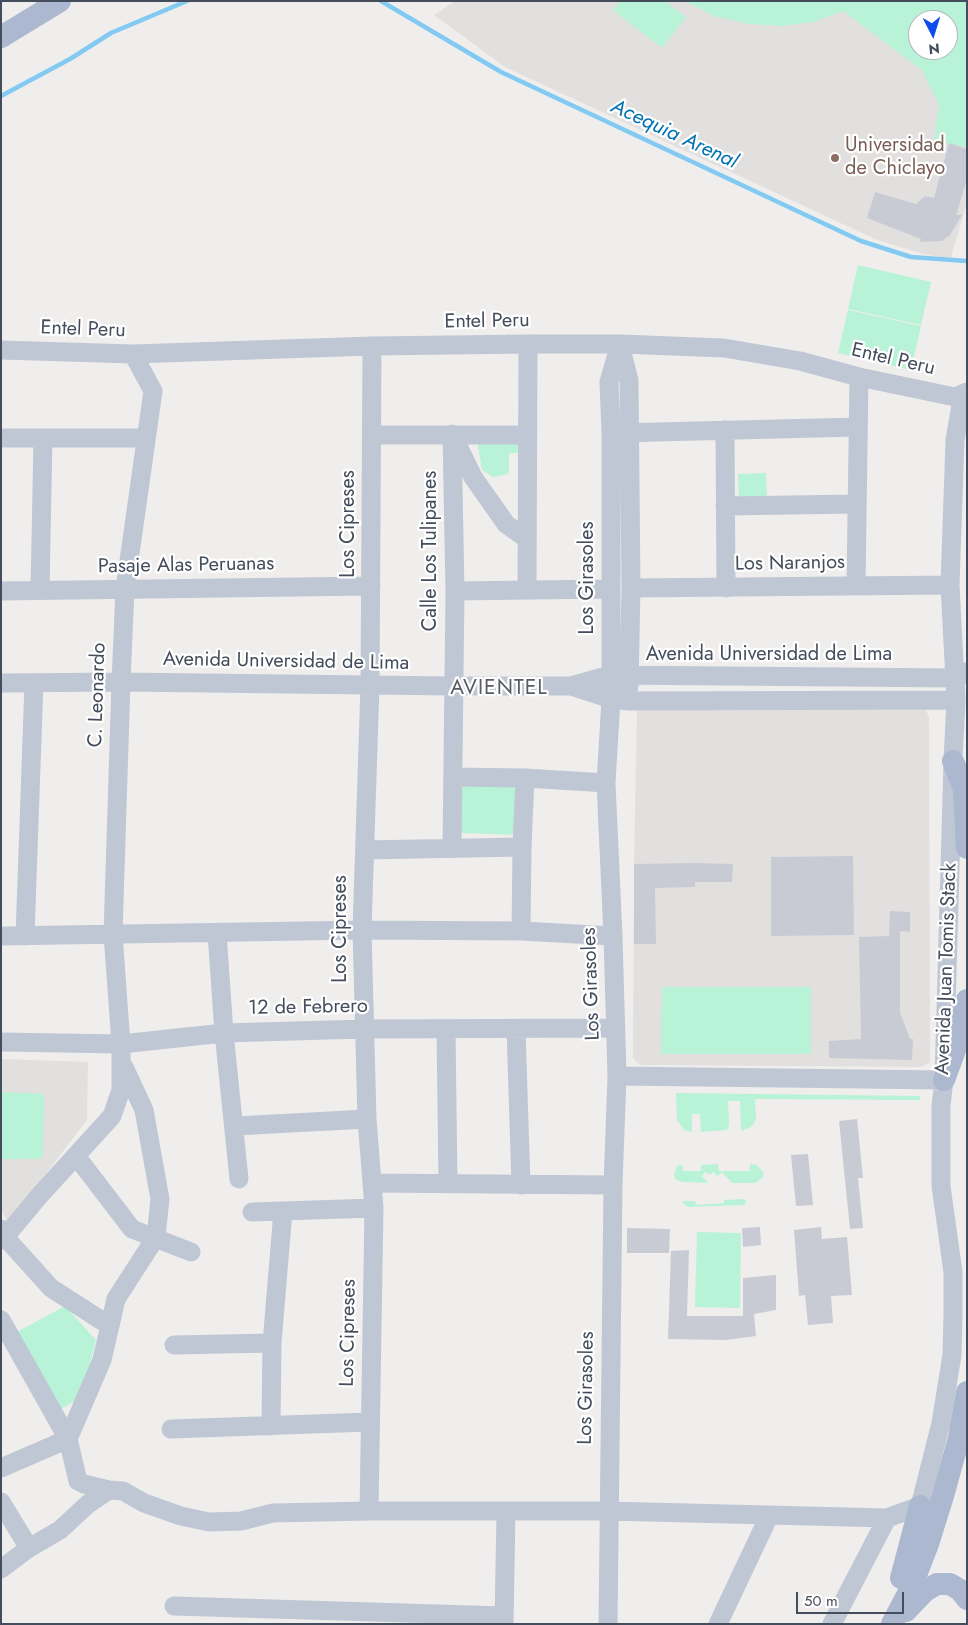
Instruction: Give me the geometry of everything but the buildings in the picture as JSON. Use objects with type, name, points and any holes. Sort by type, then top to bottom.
[{"type":"main road","points":[[1,37],[60,1]]},
{"type":"main road","points":[[953,761],[964,789],[967,848]]},
{"type":"main road","points":[[944,1080],[955,1050],[967,1000]]},
{"type":"main road","points":[[892,1624],[910,1588],[928,1544],[944,1496],[959,1438],[967,1392]]},
{"type":"main road","points":[[886,1624],[908,1554],[920,1506]]},
{"type":"main road","points":[[897,1624],[925,1591],[937,1584],[950,1584],[960,1590],[967,1599]]},
{"type":"street","name":"Entel Peru","points":[[1,350],[133,354],[372,346],[528,344],[620,344],[724,348],[800,361],[859,377],[955,397],[965,393]]},
{"type":"street","points":[[527,590],[528,344]]},
{"type":"street","name":"Los Girasoles","points":[[608,1624],[613,1185],[617,1076],[606,783],[611,699],[610,589],[620,433],[609,382],[620,344]]},
{"type":"street","name":"Los Cipreses","points":[[369,1511],[374,1208],[367,1119],[362,930],[370,685],[372,346]]},
{"type":"street","name":"C. Leonardo","points":[[3,1235],[112,1116],[121,1090],[121,1052],[113,934],[120,682],[125,589],[153,391],[133,354]]},
{"type":"street","points":[[856,586],[859,377]]},
{"type":"street","name":"Avenida Juan Tomis Stack","points":[[920,1506],[941,1424],[952,1355],[953,1272],[941,1186],[941,1106],[944,1080],[953,761],[956,700],[961,675],[950,585],[955,440],[965,393]]},
{"type":"street","points":[[629,701],[631,588],[620,433],[858,427]]},
{"type":"street","points":[[725,430],[726,588]]},
{"type":"street","points":[[452,434],[473,477],[484,494],[506,524],[527,539]]},
{"type":"street","name":"Calle Los Tulipanes","points":[[452,434],[455,591],[452,848]]},
{"type":"street","points":[[372,435],[527,435]]},
{"type":"street","points":[[1,438],[146,438]]},
{"type":"street","points":[[40,590],[44,438]]},
{"type":"street","points":[[725,506],[856,504]]},
{"type":"street","name":"Los Naranjos","points":[[631,588],[950,585]]},
{"type":"street","name":"Pasaje Alas Peruanas","points":[[1,591],[371,586]]},
{"type":"street","points":[[455,591],[610,589]]},
{"type":"street","name":"Avenida Universidad de Lima","points":[[1,683],[120,682],[571,686],[610,675],[961,675]]},
{"type":"street","points":[[25,936],[34,683]]},
{"type":"street","name":"Avenida Universidad de Lima","points":[[571,686],[611,699],[629,701],[956,700]]},
{"type":"street","points":[[453,777],[526,778],[606,783]]},
{"type":"street","points":[[521,931],[522,847],[526,778]]},
{"type":"street","points":[[364,850],[522,847]]},
{"type":"street","points":[[1,936],[217,934],[362,930],[521,931],[613,936]]},
{"type":"street","points":[[217,934],[224,1032],[239,1179]]},
{"type":"street","name":"12 de Febrero","points":[[1,1042],[121,1052],[224,1032],[364,1029],[616,1028]]},
{"type":"street","points":[[446,1029],[448,1184]]},
{"type":"street","points":[[516,1029],[521,1185]]},
{"type":"street","points":[[1,1468],[68,1439],[102,1360],[116,1299],[156,1237],[160,1199],[144,1110],[121,1052]]},
{"type":"street","points":[[617,1076],[944,1080]]},
{"type":"street","points":[[234,1126],[367,1119]]},
{"type":"street","points":[[76,1156],[132,1229],[191,1252]]},
{"type":"street","points":[[372,1183],[613,1185]]},
{"type":"street","points":[[252,1212],[374,1208]]},
{"type":"street","points":[[272,1426],[272,1343],[283,1211]]},
{"type":"street","points":[[3,1235],[52,1288],[110,1326]]},
{"type":"street","points":[[1,1320],[68,1439],[78,1481],[109,1490],[123,1491],[144,1503],[181,1516],[209,1522],[241,1521],[273,1513],[369,1511],[608,1511],[887,1518],[920,1506]]},
{"type":"street","points":[[174,1345],[272,1343]]},
{"type":"street","points":[[171,1429],[370,1422]]},
{"type":"street","points":[[1,1569],[29,1548],[60,1530],[88,1504],[109,1490]]},
{"type":"street","points":[[1,1502],[29,1548]]},
{"type":"street","points":[[174,1606],[504,1620],[506,1512]]},
{"type":"street","points":[[718,1624],[769,1516]]},
{"type":"street","points":[[832,1624],[887,1518]]},
{"type":"shaded area","name":"Universidad de Chiclayo","points":[[455,1],[967,1],[967,202],[951,257],[923,254],[877,240],[505,67],[434,15]]},
{"type":"shaded area","points":[[637,708],[924,708],[929,716],[930,1062],[922,1067],[640,1065],[633,1058]]},
{"type":"shaded area","points":[[1,1059],[88,1062],[87,1120],[8,1223],[1,1209]]},
{"type":"green space","points":[[620,1],[665,1],[686,17],[662,48],[613,10]]},
{"type":"green space","points":[[685,1],[967,1],[967,147],[934,141],[939,105],[922,70],[909,60],[958,60],[958,10],[908,10],[908,60],[843,11],[813,22],[783,26],[748,24],[714,16]]},
{"type":"green space","points":[[858,265],[931,282],[921,325],[848,309]]},
{"type":"green space","points":[[848,310],[921,326],[911,370],[838,353]]},
{"type":"green space","points":[[480,436],[525,436],[525,453],[509,453],[508,474],[493,477],[482,470],[478,446]]},
{"type":"green space","points":[[766,473],[767,500],[739,501],[738,474]]},
{"type":"green space","points":[[460,781],[521,783],[519,835],[458,833]]},
{"type":"green space","points":[[662,987],[811,987],[811,1054],[661,1054]]},
{"type":"green space","points":[[1,1092],[44,1094],[43,1155],[40,1159],[1,1159]]},
{"type":"green space","points":[[676,1093],[920,1096],[920,1100],[755,1099],[756,1120],[751,1127],[741,1131],[740,1101],[728,1101],[729,1125],[727,1130],[701,1132],[700,1114],[692,1114],[692,1132],[684,1130],[677,1120]]},
{"type":"green space","points":[[718,1164],[719,1171],[750,1171],[750,1164],[757,1165],[763,1172],[763,1177],[755,1183],[732,1183],[722,1172],[718,1176],[713,1172],[710,1175],[705,1172],[702,1176],[708,1183],[683,1182],[676,1180],[674,1174],[677,1166],[683,1165],[683,1171],[701,1171],[701,1165]]},
{"type":"green space","points":[[743,1199],[746,1201],[745,1205],[688,1207],[683,1203],[684,1201],[695,1201],[696,1205],[724,1203],[724,1200]]},
{"type":"green space","points":[[697,1232],[741,1233],[740,1308],[695,1307]]},
{"type":"green space","points":[[65,1306],[96,1340],[82,1397],[59,1410],[17,1332]]},
{"type":"waterway","name":"Acequia Arenal","points":[[1,96],[70,59],[111,33],[187,1]]},
{"type":"waterway","name":"Acequia Arenal","points":[[381,1],[501,72],[861,241],[911,257],[967,261]]},
{"type":"place","name":"Universidad de Chiclayo","points":[[835,158]]},
{"type":"district","name":"AVIENTEL","points":[[499,689]]}]
